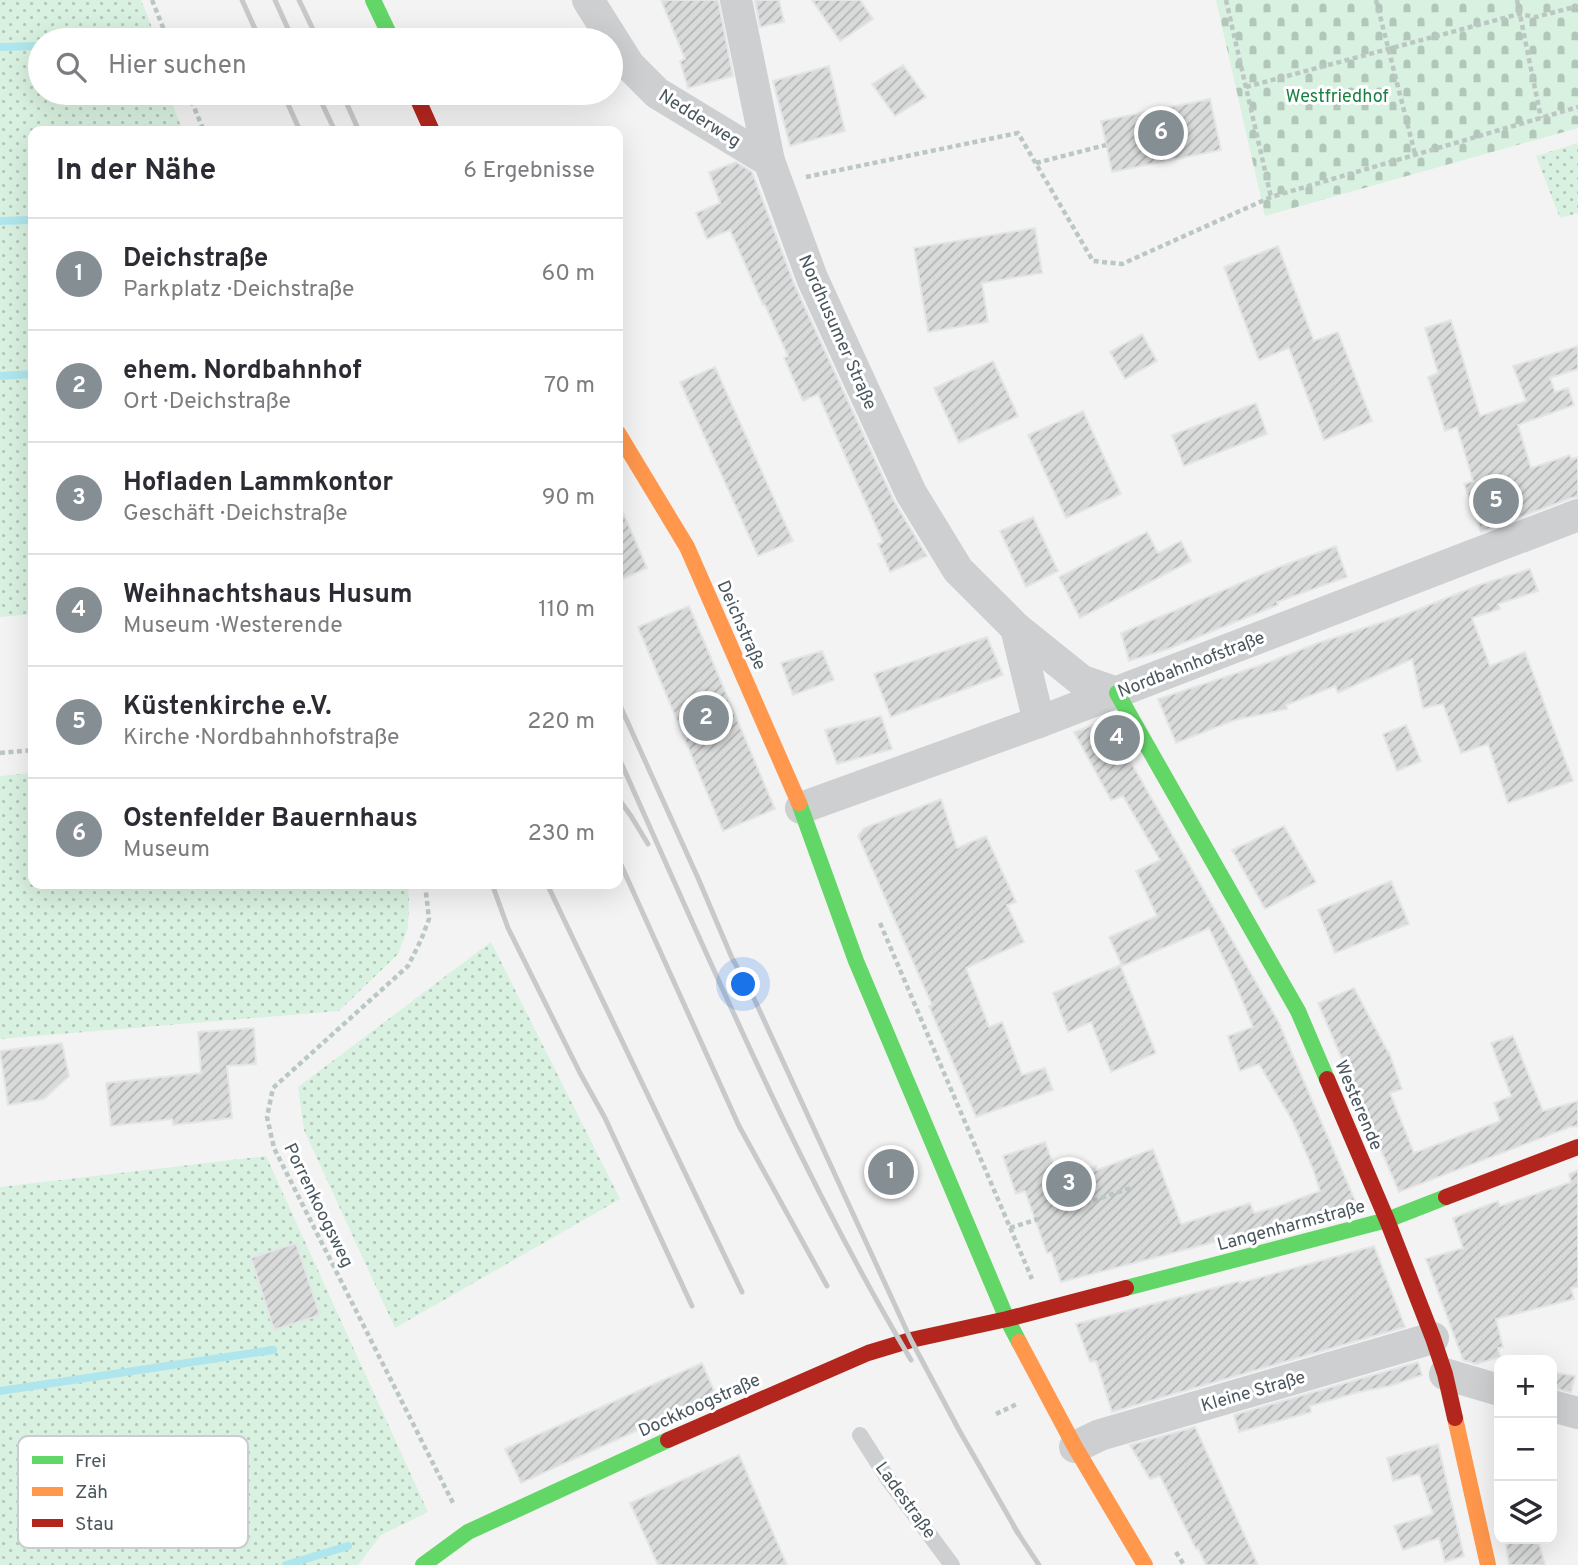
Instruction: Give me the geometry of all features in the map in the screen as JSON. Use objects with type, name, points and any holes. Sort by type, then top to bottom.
[{"type":"street","points":[[373,0],[386,28]]},
{"type":"street","name":"Nedderweg","points":[[588,0],[606,28]]},
{"type":"street","name":"Nordhusumer Straße","points":[[736,0],[773,172],[812,278],[911,493],[958,570],[1016,628],[1082,681],[1117,692]]},
{"type":"street","name":"Nedderweg","points":[[623,55],[657,93],[773,172]]},
{"type":"street","points":[[420,105],[430,126]]},
{"type":"street","name":"Deichstraße","points":[[623,441],[687,547],[801,808],[856,961],[1007,1319],[1075,1447],[1145,1565]]},
{"type":"street","name":"Nordbahnhofstraße","points":[[801,808],[1039,722],[1578,515]]},
{"type":"street","points":[[1016,628],[1039,722]]},
{"type":"street","name":"Westerende","points":[[1117,692],[1298,1012],[1387,1220],[1445,1374],[1488,1565]]},
{"type":"street","name":"Langenharmstraße","points":[[1007,1319],[1387,1220],[1578,1147]]},
{"type":"street","name":"Dockkoogstraße","points":[[423,1565],[468,1532],[641,1452],[868,1353],[911,1340],[1007,1319]]},
{"type":"street","name":"Kleine Straße","points":[[1075,1447],[1100,1435],[1433,1339]]},
{"type":"street","points":[[1445,1374],[1494,1389]]},
{"type":"street","points":[[1557,1407],[1578,1413]]},
{"type":"lane","name":"Ladestraße","points":[[860,1435],[888,1479],[952,1565]]},
{"type":"path","points":[[152,0],[163,28]]},
{"type":"path","points":[[1226,0],[1271,197]]},
{"type":"path","points":[[1376,0],[1415,154]]},
{"type":"path","points":[[1517,0],[1541,118]]},
{"type":"path","points":[[1246,87],[1519,14],[1536,17],[1578,6]]},
{"type":"path","points":[[193,105],[202,126]]},
{"type":"path","points":[[773,172],[1018,133],[1093,261],[1122,264],[1271,197],[1578,107]]},
{"type":"path","points":[[1036,163],[1106,145]]},
{"type":"path","points":[[0,752],[28,750]]},
{"type":"path","name":"Porrenkoogsweg","points":[[426,889],[429,919],[408,966],[273,1088],[267,1117],[274,1148],[468,1532]]},
{"type":"path","points":[[876,915],[1045,1309]]},
{"type":"path","points":[[1069,1209],[1130,1188]]},
{"type":"path","points":[[1010,1228],[1038,1219]]},
{"type":"green space","points":[[0,0],[141,0],[152,28],[28,28],[28,105],[173,105],[181,126],[28,126],[28,614],[0,617]]},
{"type":"green space","name":"Westfriedhof","points":[[1216,0],[1578,0],[1578,128],[1265,216]]},
{"type":"green space","points":[[1578,143],[1578,213],[1560,218],[1536,156]]},
{"type":"green space","points":[[28,773],[28,889],[408,889],[408,928],[398,954],[339,1011],[0,1039],[0,776]]},
{"type":"green space","points":[[491,942],[620,1199],[395,1328],[304,1130],[298,1087]]},
{"type":"green space","points":[[266,1156],[428,1512],[381,1535],[358,1565],[0,1565],[0,1187]]},
{"type":"building","points":[[661,0],[718,0],[733,76],[688,88],[680,61],[685,59]]},
{"type":"building","points":[[755,0],[779,0],[784,22],[760,27]]},
{"type":"building","points":[[812,0],[860,0],[873,19],[840,41]]},
{"type":"building","points":[[903,65],[926,97],[895,116],[872,84]]},
{"type":"building","points":[[829,66],[845,131],[790,146],[773,81]]},
{"type":"building","points":[[1210,99],[1221,150],[1112,172],[1101,121]]},
{"type":"building","points":[[736,162],[752,172],[795,286],[894,501],[927,556],[890,572],[878,544],[883,542],[818,394],[803,401],[784,358],[788,356],[730,230],[707,239],[696,213],[720,203],[709,172]]},
{"type":"building","points":[[1035,228],[1042,273],[982,283],[988,322],[928,332],[914,248]]},
{"type":"building","points":[[1278,246],[1314,341],[1338,332],[1372,421],[1324,440],[1289,348],[1259,360],[1224,267]]},
{"type":"building","points":[[1451,320],[1480,416],[1526,401],[1513,366],[1578,346],[1578,369],[1550,378],[1555,392],[1568,388],[1574,405],[1518,425],[1531,468],[1570,455],[1571,459],[1578,457],[1578,497],[1481,532],[1464,484],[1473,481],[1457,427],[1445,431],[1428,377],[1438,373],[1425,328]]},
{"type":"building","points":[[1142,334],[1157,361],[1125,379],[1110,352]]},
{"type":"building","points":[[993,361],[1018,416],[959,443],[934,388]]},
{"type":"building","points":[[715,367],[793,541],[758,556],[680,382]]},
{"type":"building","points":[[1256,403],[1267,434],[1184,466],[1172,435]]},
{"type":"building","points":[[1083,411],[1121,494],[1066,518],[1028,435]]},
{"type":"building","points":[[623,513],[647,568],[623,579]]},
{"type":"building","points":[[1033,517],[1058,571],[1026,587],[1000,531]]},
{"type":"building","points":[[1147,532],[1158,553],[1181,541],[1191,561],[1080,618],[1059,577]]},
{"type":"building","points":[[1336,546],[1347,577],[1277,602],[1278,605],[1168,649],[1129,661],[1121,633]]},
{"type":"building","points":[[1530,569],[1538,591],[1498,604],[1500,609],[1472,618],[1490,666],[1525,652],[1573,781],[1508,803],[1488,744],[1461,753],[1443,704],[1423,708],[1412,659],[1338,693],[1335,686],[1286,705],[1287,709],[1235,720],[1176,743],[1158,699]]},
{"type":"building","points":[[689,606],[775,809],[723,831],[638,627]]},
{"type":"building","points":[[987,637],[1003,675],[891,717],[874,674]]},
{"type":"building","points":[[822,651],[834,680],[793,695],[781,663]]},
{"type":"building","points":[[881,716],[892,749],[837,764],[825,730]]},
{"type":"building","points":[[1107,720],[1278,1021],[1357,1205],[1061,1282],[1051,1252],[1047,1253],[1025,1191],[1016,1194],[1003,1156],[1045,1142],[1056,1171],[1073,1174],[1096,1166],[1097,1170],[1153,1149],[1181,1224],[1250,1203],[1254,1213],[1320,1191],[1292,1120],[1259,1064],[1240,1071],[1228,1036],[1253,1027],[1209,928],[1122,966],[1109,937],[1157,916],[1136,871],[1160,860],[1123,796],[1111,800],[1074,732]]},
{"type":"building","points":[[1406,725],[1421,761],[1397,771],[1383,734]]},
{"type":"building","points":[[941,799],[957,848],[986,836],[1016,902],[1007,905],[1024,942],[966,968],[989,1027],[1002,1022],[1022,1075],[1045,1068],[1053,1090],[976,1117],[929,1006],[932,1005],[858,836],[864,828]]},
{"type":"building","points":[[1284,826],[1316,882],[1265,909],[1232,850]]},
{"type":"building","points":[[1391,881],[1409,924],[1335,953],[1318,910]]},
{"type":"building","points":[[1120,965],[1156,1053],[1111,1072],[1091,1022],[1068,1032],[1053,993]]},
{"type":"building","points":[[1354,988],[1389,1052],[1402,1089],[1390,1093],[1414,1153],[1500,1121],[1494,1103],[1511,1096],[1491,1043],[1513,1036],[1543,1111],[1578,1101],[1578,1126],[1399,1192],[1318,1003]]},
{"type":"building","points":[[254,1028],[256,1064],[227,1066],[232,1118],[173,1125],[172,1119],[111,1126],[106,1083],[201,1073],[198,1032]]},
{"type":"building","points":[[62,1043],[69,1076],[44,1099],[8,1105],[0,1051]]},
{"type":"building","points":[[1578,1170],[1578,1287],[1571,1288],[1574,1299],[1496,1319],[1503,1347],[1498,1348],[1500,1355],[1476,1364],[1463,1360],[1426,1259],[1463,1248],[1453,1218],[1498,1201],[1500,1206],[1571,1182],[1569,1174]]},
{"type":"building","points":[[296,1243],[320,1315],[274,1330],[251,1258]]},
{"type":"building","points":[[1374,1246],[1405,1327],[1112,1412],[1096,1361],[1090,1362],[1076,1324]]},
{"type":"building","points":[[1418,1362],[1422,1375],[1310,1406],[1311,1412],[1239,1432],[1234,1415]]},
{"type":"building","points":[[702,1363],[716,1395],[521,1483],[505,1449]]},
{"type":"building","points":[[1557,1373],[1575,1376],[1571,1392],[1557,1389]]},
{"type":"building","points":[[1195,1427],[1258,1565],[1206,1565],[1160,1476],[1150,1479],[1130,1445]]},
{"type":"building","points":[[1438,1444],[1464,1556],[1445,1562],[1439,1538],[1403,1550],[1394,1526],[1433,1514],[1419,1474],[1393,1481],[1387,1458]]},
{"type":"building","points":[[739,1455],[787,1565],[658,1565],[630,1503]]},
{"type":"building","points":[[1506,1544],[1539,1544],[1545,1565],[1509,1565]]},
{"type":"waterway","points":[[0,47],[28,46]]},
{"type":"waterway","points":[[0,221],[28,220]]},
{"type":"waterway","points":[[0,376],[28,374]]},
{"type":"waterway","points":[[0,1391],[273,1350]]},
{"type":"waterway","points":[[286,1565],[348,1546]]},
{"type":"railway","points":[[242,0],[255,28]]},
{"type":"railway","points":[[275,0],[288,28]]},
{"type":"railway","points":[[299,0],[312,28]]},
{"type":"railway","points":[[288,105],[298,126]]},
{"type":"railway","points":[[323,105],[333,126]]},
{"type":"railway","points":[[347,105],[357,126]]},
{"type":"railway","points":[[623,712],[732,958],[752,994],[911,1340],[1018,1533]]},
{"type":"railway","points":[[623,767],[792,1138],[869,1287],[911,1360]]},
{"type":"railway","points":[[623,805],[648,844]]},
{"type":"railway","points":[[623,869],[739,1126],[827,1286]]},
{"type":"railway","points":[[494,889],[508,928],[605,1118],[692,1306]]},
{"type":"railway","points":[[549,889],[742,1292]]},
{"type":"railway","points":[[1014,1527],[1039,1565]]},
{"type":"traffic: fast","points":[[373,0],[386,28]]},
{"type":"traffic: fast","points":[[1117,693],[1298,1011],[1327,1079]]},
{"type":"traffic: fast","points":[[799,803],[856,961],[1019,1342]]},
{"type":"traffic: fast","points":[[1126,1288],[1387,1220],[1446,1197]]},
{"type":"traffic: fast","points":[[423,1565],[468,1532],[668,1440]]},
{"type":"traffic: slow","points":[[623,441],[687,547],[799,803]]},
{"type":"traffic: slow","points":[[1019,1342],[1075,1447],[1145,1565]]},
{"type":"traffic: slow","points":[[1455,1418],[1488,1565]]},
{"type":"traffic: jam","points":[[420,105],[430,126]]},
{"type":"traffic: jam","points":[[1327,1079],[1387,1220],[1433,1338],[1455,1418]]},
{"type":"traffic: jam","points":[[1446,1197],[1578,1147]]},
{"type":"traffic: jam","points":[[668,1440],[868,1353],[911,1340],[1007,1319],[1126,1288]]},
{"type":"place","name":"Ostenfelder Bauernhaus","points":[[1161,133]]},
{"type":"place","name":"Küstenkirche e.V.","points":[[1496,501]]},
{"type":"place","name":"ehem. Nordbahnhof","points":[[706,718]]},
{"type":"place","name":"Weihnachtshaus Husum","points":[[1117,738]]},
{"type":"place","name":"Deichstraße","points":[[891,1172]]},
{"type":"place","name":"Hofladen Lammkontor","points":[[1069,1184]]}]
